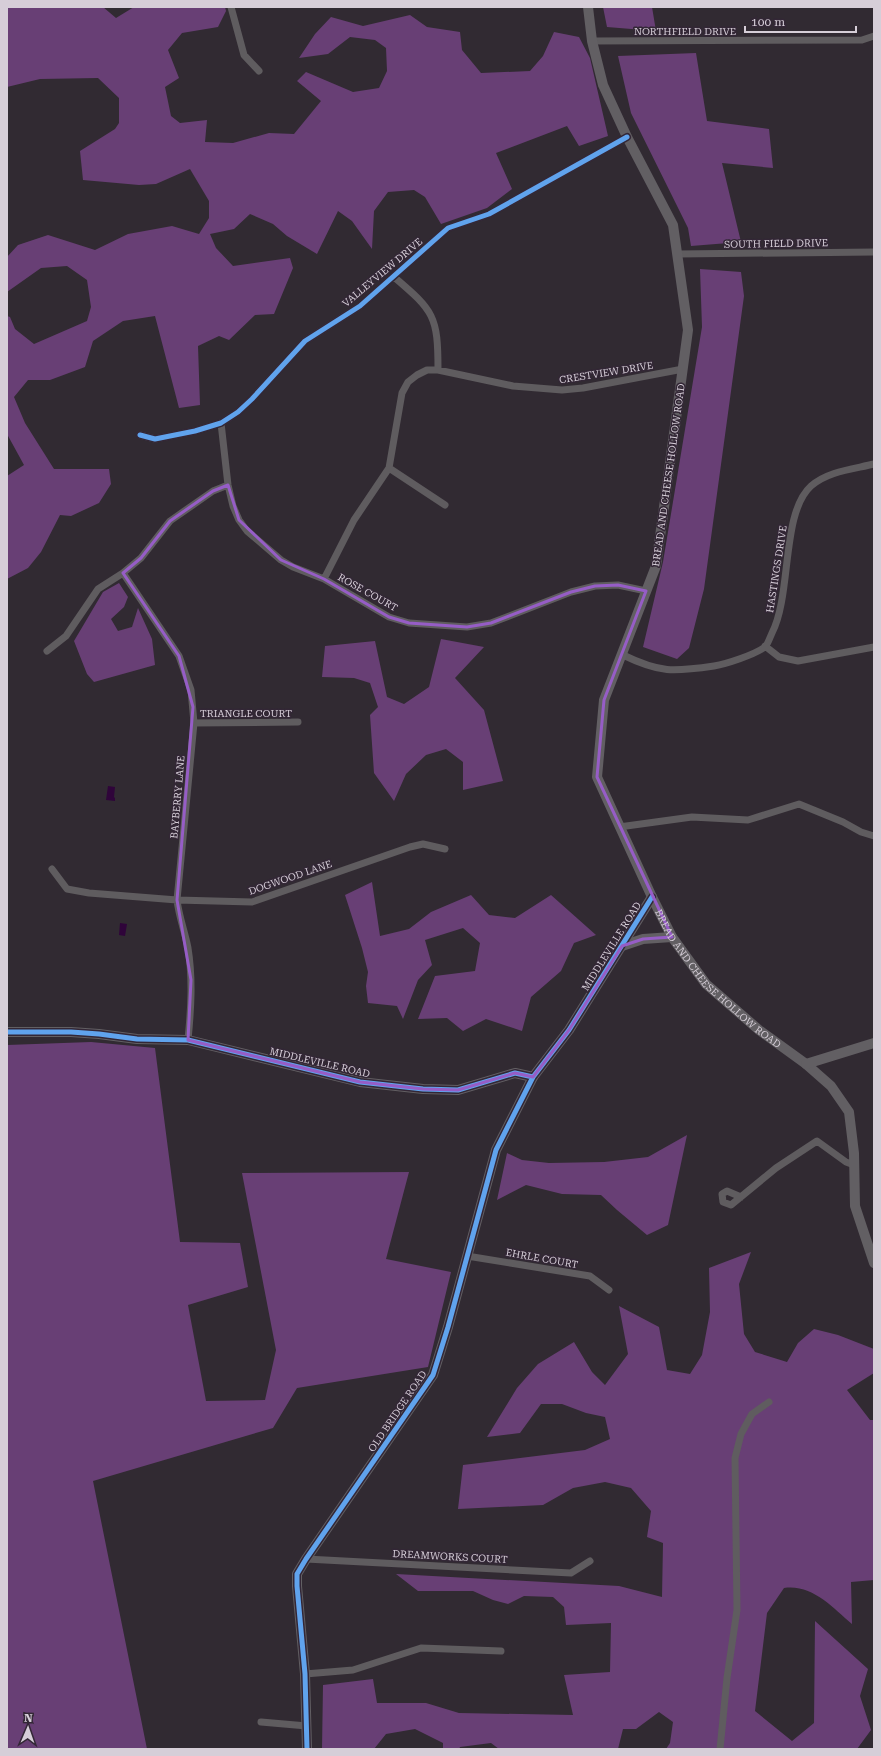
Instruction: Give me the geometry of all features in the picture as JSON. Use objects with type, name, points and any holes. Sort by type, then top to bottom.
[{"type":"street","points":[[231,7],[244,55],[259,71]]},
{"type":"street","name":"BREAD AND CHEESE HOLLOW ROAD","points":[[588,7],[592,42],[603,85],[627,137],[673,225],[688,330],[656,566],[604,700],[597,777],[652,898],[672,937],[706,984],[759,1030],[806,1064],[831,1086],[849,1112],[854,1165],[855,1206],[874,1263]]},
{"type":"street","name":"NORTHFIELD DRIVE","points":[[592,42],[862,40],[874,36]]},
{"type":"street","name":"VALLEYVIEW DRIVE","points":[[140,435],[155,439],[195,431],[221,423],[238,412],[252,399],[305,342],[360,306],[448,228],[489,214],[627,137]]},
{"type":"street","name":"SOUTH FIELD DRIVE","points":[[678,254],[874,252]]},
{"type":"street","points":[[324,578],[354,520],[389,468],[402,394],[408,382],[427,370],[438,370],[438,339],[436,324],[421,300],[394,276]]},
{"type":"street","name":"CRESTVIEW DRIVE","points":[[438,370],[513,386],[562,390],[583,388],[683,369]]},
{"type":"street","name":"ROSE COURT","points":[[221,423],[228,485],[233,506],[239,520],[247,531],[281,560],[324,578],[389,617],[409,623],[467,628],[491,623],[571,592],[595,586],[618,585],[646,591]]},
{"type":"street","name":"HASTINGS DRIVE","points":[[765,646],[777,624],[783,601],[792,526],[798,504],[811,486],[826,476],[874,464]]},
{"type":"street","points":[[389,468],[444,505]]},
{"type":"street","points":[[47,652],[66,636],[98,589],[123,573],[141,558],[170,521],[213,491],[228,485]]},
{"type":"street","name":"BAYBERRY LANE","points":[[123,573],[179,656],[191,690],[194,723],[177,900],[179,918],[188,947],[192,980],[188,1040]]},
{"type":"street","points":[[622,654],[646,666],[665,670],[681,670],[728,663],[765,646],[779,657],[798,661],[874,647]]},
{"type":"street","name":"TRIANGLE COURT","points":[[194,723],[298,722]]},
{"type":"street","points":[[620,827],[692,817],[748,820],[799,804],[843,822],[861,832],[874,836]]},
{"type":"street","name":"DOGWOOD LANE","points":[[52,869],[67,890],[177,900],[252,902],[410,847],[423,844],[445,849]]},
{"type":"street","name":"MIDDLEVILLE ROAD","points":[[7,1032],[72,1032],[137,1039],[188,1040],[360,1082],[423,1089],[458,1090],[515,1073],[533,1077],[569,1030],[652,898]]},
{"type":"street","points":[[622,946],[643,939],[672,937]]},
{"type":"street","points":[[806,1064],[874,1043]]},
{"type":"street","name":"OLD BRIDGE ROAD","points":[[307,1749],[305,1674],[297,1574],[433,1375],[496,1150],[533,1077]]},
{"type":"street","points":[[741,1197],[776,1168],[817,1141],[846,1162],[854,1165]]},
{"type":"street","name":"EHRLE COURT","points":[[467,1256],[590,1276],[609,1290]]},
{"type":"street","points":[[720,1749],[736,1610],[735,1458],[741,1434],[752,1414],[769,1402]]},
{"type":"street","name":"DREAMWORKS COURT","points":[[306,1559],[571,1573],[590,1561]]},
{"type":"street","points":[[305,1674],[353,1670],[421,1648],[500,1651]]},
{"type":"street","points":[[261,1722],[307,1726]]},
{"type":"highlighted area","points":[[228,485],[239,520],[281,560],[324,579],[389,617],[409,623],[467,627],[491,623],[571,592],[595,586],[618,585],[646,591],[604,700],[597,777],[672,937],[643,939],[622,946],[569,1030],[533,1077],[515,1073],[458,1090],[423,1089],[360,1082],[188,1040],[191,980],[177,900],[193,707],[179,656],[123,573],[141,558],[170,521],[213,491]]},
{"type":"shaded area","points":[[7,7],[103,7],[116,18],[134,7],[225,7],[226,11],[218,27],[182,33],[168,50],[179,78],[165,87],[171,116],[180,123],[207,120],[205,142],[233,143],[269,133],[294,134],[321,101],[297,81],[306,72],[353,92],[379,88],[387,71],[386,48],[375,40],[350,37],[328,54],[299,58],[315,34],[331,17],[363,26],[410,15],[427,27],[460,32],[462,50],[481,73],[530,71],[543,56],[554,32],[579,37],[590,58],[608,136],[579,146],[567,126],[496,153],[512,189],[487,208],[441,224],[425,197],[414,190],[388,192],[374,211],[372,249],[352,221],[338,211],[317,254],[287,236],[273,224],[250,214],[234,229],[210,234],[216,248],[233,266],[290,258],[293,268],[274,314],[255,315],[229,340],[219,336],[198,346],[200,405],[179,408],[155,316],[123,321],[93,341],[85,367],[50,380],[28,380],[14,397],[25,423],[54,469],[109,469],[111,484],[99,503],[71,516],[60,515],[41,552],[28,568],[7,579],[7,476],[24,465],[7,434],[7,316],[10,317],[15,329],[34,344],[87,321],[91,307],[87,280],[67,266],[41,268],[7,292],[7,257],[18,245],[48,235],[95,250],[128,234],[172,226],[199,234],[209,218],[209,201],[190,169],[156,184],[139,185],[83,180],[80,151],[115,129],[119,123],[119,98],[98,78],[40,79],[7,87]]},
{"type":"shaded area","points":[[603,7],[652,7],[656,31],[607,27]]},
{"type":"shaded area","points":[[696,53],[707,121],[769,129],[773,168],[722,163],[741,242],[691,246],[688,228],[631,113],[618,56]]},
{"type":"shaded area","points":[[700,269],[741,272],[744,296],[704,589],[689,648],[677,659],[643,647],[663,562],[702,327]]},
{"type":"shaded area","points":[[119,583],[128,597],[124,607],[111,619],[118,631],[132,627],[138,608],[152,639],[155,665],[94,682],[87,674],[74,641],[103,592]]},
{"type":"shaded area","points":[[441,639],[484,647],[455,678],[484,710],[503,781],[463,790],[463,762],[446,749],[426,755],[406,774],[394,801],[374,773],[370,715],[378,707],[370,683],[354,678],[322,677],[325,646],[375,641],[387,697],[404,704],[429,687]]},
{"type":"shaded area","points":[[108,786],[115,787],[115,801],[106,800]]},
{"type":"shaded area","points":[[372,882],[380,936],[409,929],[431,912],[471,895],[489,915],[515,918],[551,895],[596,935],[574,943],[561,971],[531,997],[522,1031],[486,1019],[463,1031],[447,1018],[418,1019],[435,976],[475,971],[480,943],[463,928],[425,940],[432,965],[418,980],[403,1019],[397,1006],[368,1003],[366,986],[368,972],[345,895]]},
{"type":"shaded area","points":[[120,923],[127,924],[125,936],[119,935]]},
{"type":"shaded area","points":[[91,1042],[155,1048],[180,1242],[240,1243],[248,1287],[188,1305],[206,1401],[265,1400],[276,1350],[242,1173],[409,1172],[386,1259],[451,1272],[428,1367],[297,1388],[273,1428],[93,1481],[147,1749],[7,1749],[7,1045]]},
{"type":"shaded area","points":[[687,1135],[668,1225],[647,1235],[601,1195],[562,1194],[526,1185],[497,1200],[507,1153],[522,1160],[549,1163],[604,1162],[648,1157]]},
{"type":"shaded area","points":[[751,1252],[739,1284],[744,1334],[755,1352],[787,1362],[798,1343],[814,1329],[838,1335],[874,1349],[874,1373],[847,1390],[870,1420],[874,1420],[874,1580],[851,1582],[852,1624],[829,1604],[813,1593],[794,1588],[784,1588],[767,1613],[755,1711],[792,1741],[814,1723],[815,1621],[868,1669],[860,1696],[871,1730],[857,1749],[666,1749],[670,1743],[673,1722],[659,1712],[636,1729],[623,1729],[618,1749],[499,1749],[491,1743],[460,1747],[459,1749],[443,1749],[443,1743],[415,1729],[386,1734],[374,1749],[322,1749],[323,1685],[373,1679],[377,1703],[426,1703],[459,1713],[573,1715],[564,1675],[610,1672],[611,1623],[566,1625],[564,1607],[553,1597],[524,1596],[508,1604],[493,1600],[473,1591],[418,1591],[396,1574],[619,1586],[662,1597],[663,1543],[647,1537],[651,1511],[631,1488],[605,1482],[573,1488],[543,1505],[458,1509],[463,1465],[585,1450],[610,1439],[605,1417],[586,1413],[562,1404],[541,1404],[520,1433],[487,1437],[517,1388],[538,1364],[574,1342],[592,1372],[605,1385],[628,1354],[619,1306],[659,1327],[667,1370],[690,1374],[702,1355],[710,1312],[709,1268]]},
{"type":"cycle path","points":[[140,435],[155,439],[195,431],[221,423],[238,412],[252,399],[305,341],[360,306],[448,228],[489,214],[627,137]]},
{"type":"cycle path","points":[[7,1032],[71,1032],[137,1039],[188,1040],[360,1082],[423,1089],[458,1090],[515,1073],[533,1077],[569,1030],[652,897]]},
{"type":"cycle path","points":[[307,1749],[305,1674],[297,1574],[433,1375],[448,1327],[496,1150],[533,1077]]}]
